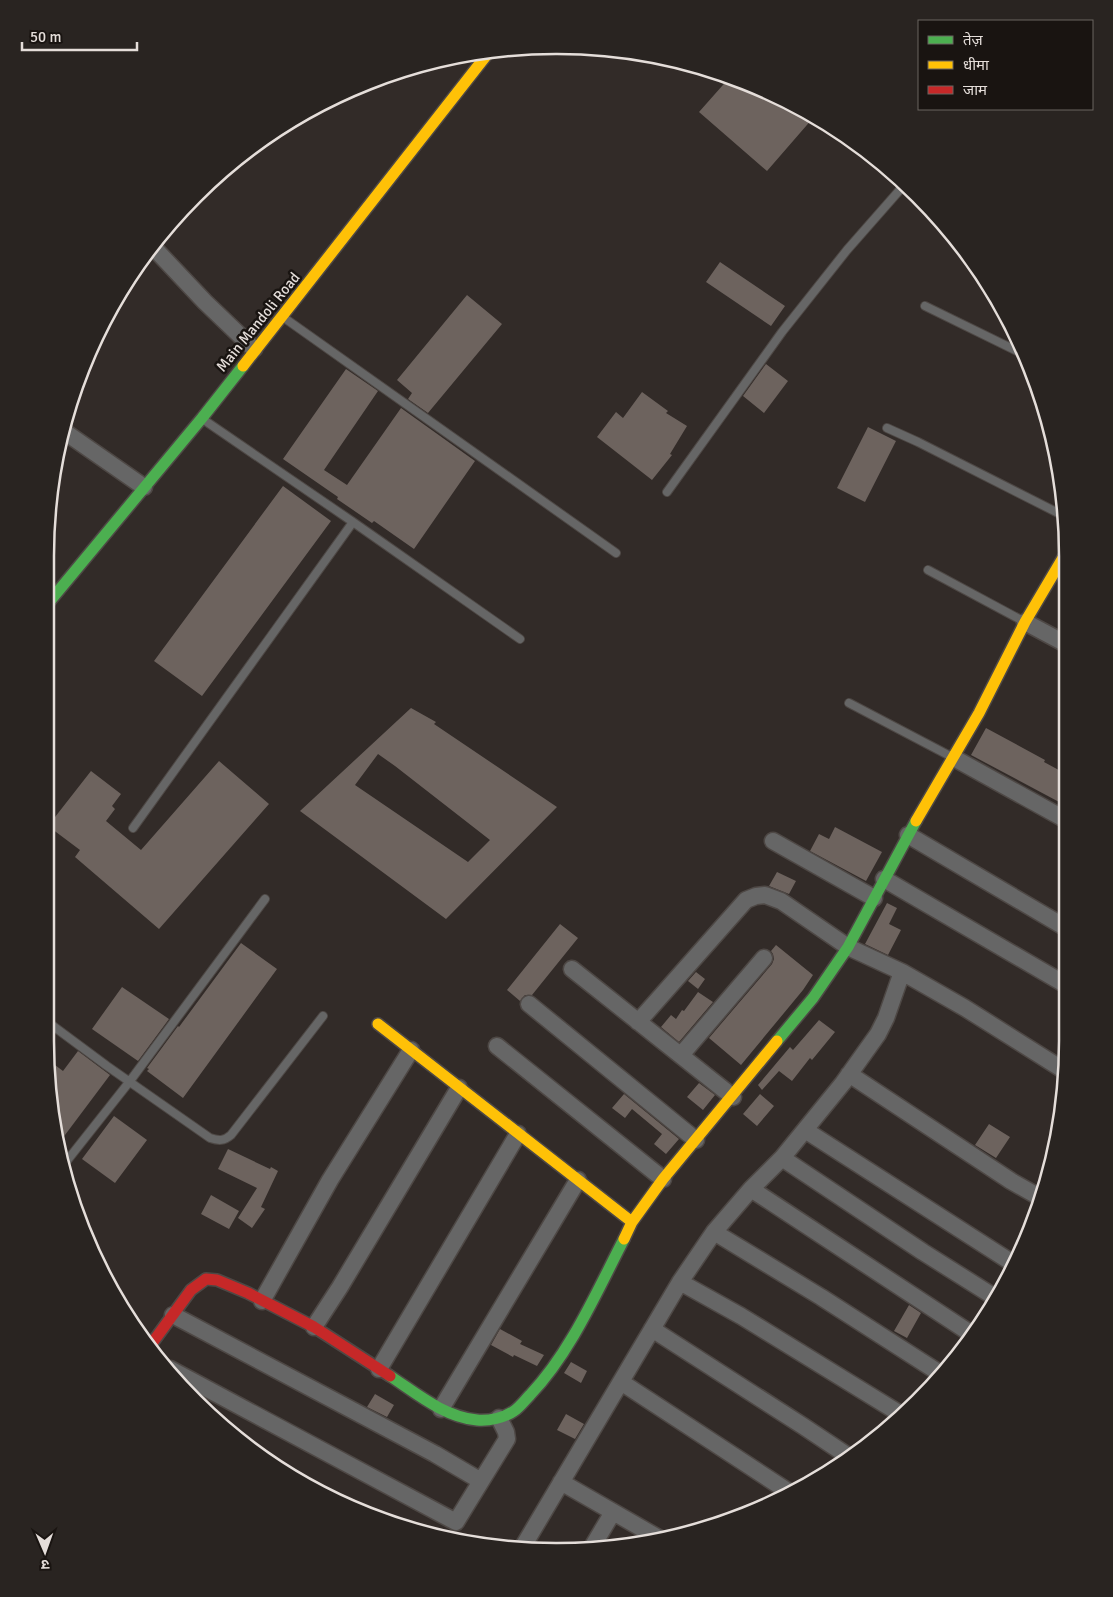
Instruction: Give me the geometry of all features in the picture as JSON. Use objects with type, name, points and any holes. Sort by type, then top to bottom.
[{"type":"street","name":"Main Mandoli Road","points":[[54,596],[202,418],[254,349],[282,317],[483,59]]},
{"type":"street","points":[[157,251],[205,302],[254,349]]},
{"type":"street","points":[[69,435],[144,487]]},
{"type":"street","points":[[154,1341],[191,1290],[206,1279],[217,1280],[232,1285],[314,1327],[441,1409],[459,1416],[478,1420],[499,1418],[514,1411],[541,1383],[570,1340],[632,1222],[663,1180],[813,998],[848,947],[908,835],[979,713],[1025,622],[1059,564]]},
{"type":"street","points":[[1025,622],[1059,640]]},
{"type":"street","points":[[954,758],[1059,816]]},
{"type":"street","points":[[908,835],[1059,924]]},
{"type":"street","points":[[773,841],[874,898]]},
{"type":"street","points":[[884,878],[1059,981]]},
{"type":"street","points":[[638,1022],[746,900],[765,895],[782,901],[848,947],[902,972],[965,1008],[1058,1066]]},
{"type":"street","points":[[680,1055],[764,958]]},
{"type":"street","points":[[572,969],[732,1096]]},
{"type":"street","points":[[526,1542],[680,1282],[714,1232],[782,1158],[849,1074],[878,1034],[886,1018],[902,972]]},
{"type":"street","points":[[529,1004],[696,1140]]},
{"type":"street","points":[[378,1024],[632,1222]]},
{"type":"street","points":[[498,1046],[663,1180]]},
{"type":"street","points":[[262,1301],[330,1180],[411,1050]]},
{"type":"street","points":[[849,1074],[1011,1181],[1035,1195]]},
{"type":"street","points":[[314,1327],[459,1088]]},
{"type":"street","points":[[804,1130],[1008,1260]]},
{"type":"street","points":[[379,1369],[518,1134]]},
{"type":"street","points":[[782,1158],[990,1295]]},
{"type":"street","points":[[441,1409],[578,1180]]},
{"type":"street","points":[[752,1189],[967,1331]]},
{"type":"street","points":[[714,1232],[821,1297],[935,1370]]},
{"type":"street","points":[[680,1282],[741,1316],[896,1411]]},
{"type":"street","points":[[173,1315],[435,1454],[480,1481]]},
{"type":"street","points":[[652,1329],[844,1453]]},
{"type":"street","points":[[182,1376],[456,1522],[507,1439],[506,1432],[499,1418]]},
{"type":"street","points":[[621,1382],[784,1489]]},
{"type":"street","points":[[561,1482],[652,1534]]},
{"type":"street","points":[[596,1541],[613,1512]]},
{"type":"lane","points":[[667,492],[782,332],[847,250],[900,190]]},
{"type":"lane","points":[[925,306],[1014,350]]},
{"type":"lane","points":[[282,317],[616,553]]},
{"type":"lane","points":[[202,418],[520,639]]},
{"type":"lane","points":[[887,428],[1057,512]]},
{"type":"lane","points":[[133,828],[353,522]]},
{"type":"lane","points":[[928,570],[1025,622]]},
{"type":"lane","points":[[849,703],[954,758]]},
{"type":"lane","points":[[68,1159],[130,1081],[265,899]]},
{"type":"lane","points":[[54,1026],[210,1138],[224,1140],[231,1135],[323,1016]]},
{"type":"building","points":[[725,83],[749,92],[810,122],[767,171],[699,112]]},
{"type":"building","points":[[720,262],[785,306],[771,326],[706,282]]},
{"type":"building","points":[[467,295],[502,324],[428,413],[408,399],[412,393],[397,380]]},
{"type":"building","points":[[766,364],[788,381],[764,413],[743,396]]},
{"type":"building","points":[[346,369],[378,391],[324,470],[347,485],[401,408],[475,461],[414,549],[374,521],[372,523],[337,499],[338,497],[283,459]]},
{"type":"building","points":[[642,392],[668,411],[666,413],[687,426],[670,454],[672,455],[652,480],[597,437],[616,412],[623,418]]},
{"type":"building","points":[[868,427],[896,441],[865,502],[837,488]]},
{"type":"building","points":[[283,486],[331,521],[202,696],[154,661]]},
{"type":"building","points":[[411,708],[436,722],[434,724],[557,807],[446,919],[300,811]],"holes":[[[378,754],[490,840],[468,862],[355,785]]]},
{"type":"building","points":[[986,728],[1045,760],[1044,762],[1059,770],[1059,802],[971,755]]},
{"type":"building","points":[[219,761],[269,804],[159,929],[75,857],[80,850],[54,830],[54,818],[91,771],[121,794],[112,806],[115,809],[106,821],[141,850]]},
{"type":"building","points":[[835,827],[882,852],[866,881],[810,851],[819,834],[829,839]]},
{"type":"building","points":[[777,872],[796,881],[789,894],[769,886]]},
{"type":"building","points":[[887,903],[897,908],[889,924],[901,930],[888,955],[865,944]]},
{"type":"building","points":[[560,924],[578,938],[532,995],[525,995],[520,1001],[507,990]]},
{"type":"building","points":[[241,943],[277,969],[183,1098],[147,1071],[149,1069],[147,1068]]},
{"type":"building","points":[[776,945],[813,975],[803,990],[741,1065],[709,1038],[772,964],[774,959],[771,951]]},
{"type":"building","points":[[696,972],[705,979],[698,989],[688,981]]},
{"type":"building","points":[[122,987],[169,1019],[138,1061],[92,1029]]},
{"type":"building","points":[[698,992],[713,1002],[679,1042],[661,1027],[671,1015],[676,1019]]},
{"type":"building","points":[[819,1020],[835,1032],[812,1060],[810,1058],[792,1081],[779,1071],[762,1090],[758,1085],[790,1047],[793,1050]]},
{"type":"building","points":[[78,1051],[110,1075],[63,1138],[55,1065],[63,1071]]},
{"type":"building","points":[[699,1083],[715,1095],[703,1110],[687,1097]]},
{"type":"building","points":[[624,1094],[679,1139],[666,1154],[654,1144],[662,1134],[632,1109],[625,1118],[612,1108]]},
{"type":"building","points":[[760,1094],[774,1106],[757,1126],[743,1114]]},
{"type":"building","points":[[114,1116],[147,1140],[115,1183],[82,1159]]},
{"type":"building","points":[[989,1124],[1010,1137],[996,1158],[975,1145]]},
{"type":"building","points":[[228,1149],[278,1171],[261,1207],[265,1209],[252,1228],[238,1218],[257,1188],[218,1169]]},
{"type":"building","points":[[211,1195],[239,1211],[229,1229],[201,1214]]},
{"type":"building","points":[[909,1305],[921,1313],[907,1338],[894,1331]]},
{"type":"building","points":[[500,1329],[522,1341],[520,1344],[544,1355],[537,1366],[514,1355],[513,1357],[491,1345]]},
{"type":"building","points":[[571,1362],[587,1371],[581,1383],[564,1373]]},
{"type":"building","points":[[375,1394],[394,1405],[387,1417],[367,1407]]},
{"type":"building","points":[[566,1414],[584,1424],[575,1439],[557,1430]]},
{"type":"traffic: fast","points":[[54,596],[243,366]]},
{"type":"traffic: fast","points":[[777,1041],[813,998],[848,947],[916,821]]},
{"type":"traffic: fast","points":[[390,1376],[431,1403],[465,1418],[486,1420],[510,1413],[518,1408],[530,1395],[558,1360],[593,1300],[624,1239]]},
{"type":"traffic: slow","points":[[243,366],[483,59]]},
{"type":"traffic: slow","points":[[916,821],[979,713],[1025,622],[1059,565]]},
{"type":"traffic: slow","points":[[378,1024],[632,1222]]},
{"type":"traffic: slow","points":[[624,1239],[632,1222],[663,1179],[777,1041]]},
{"type":"traffic: jam","points":[[154,1341],[191,1290],[206,1279],[217,1280],[248,1293],[314,1327],[390,1376]]}]
